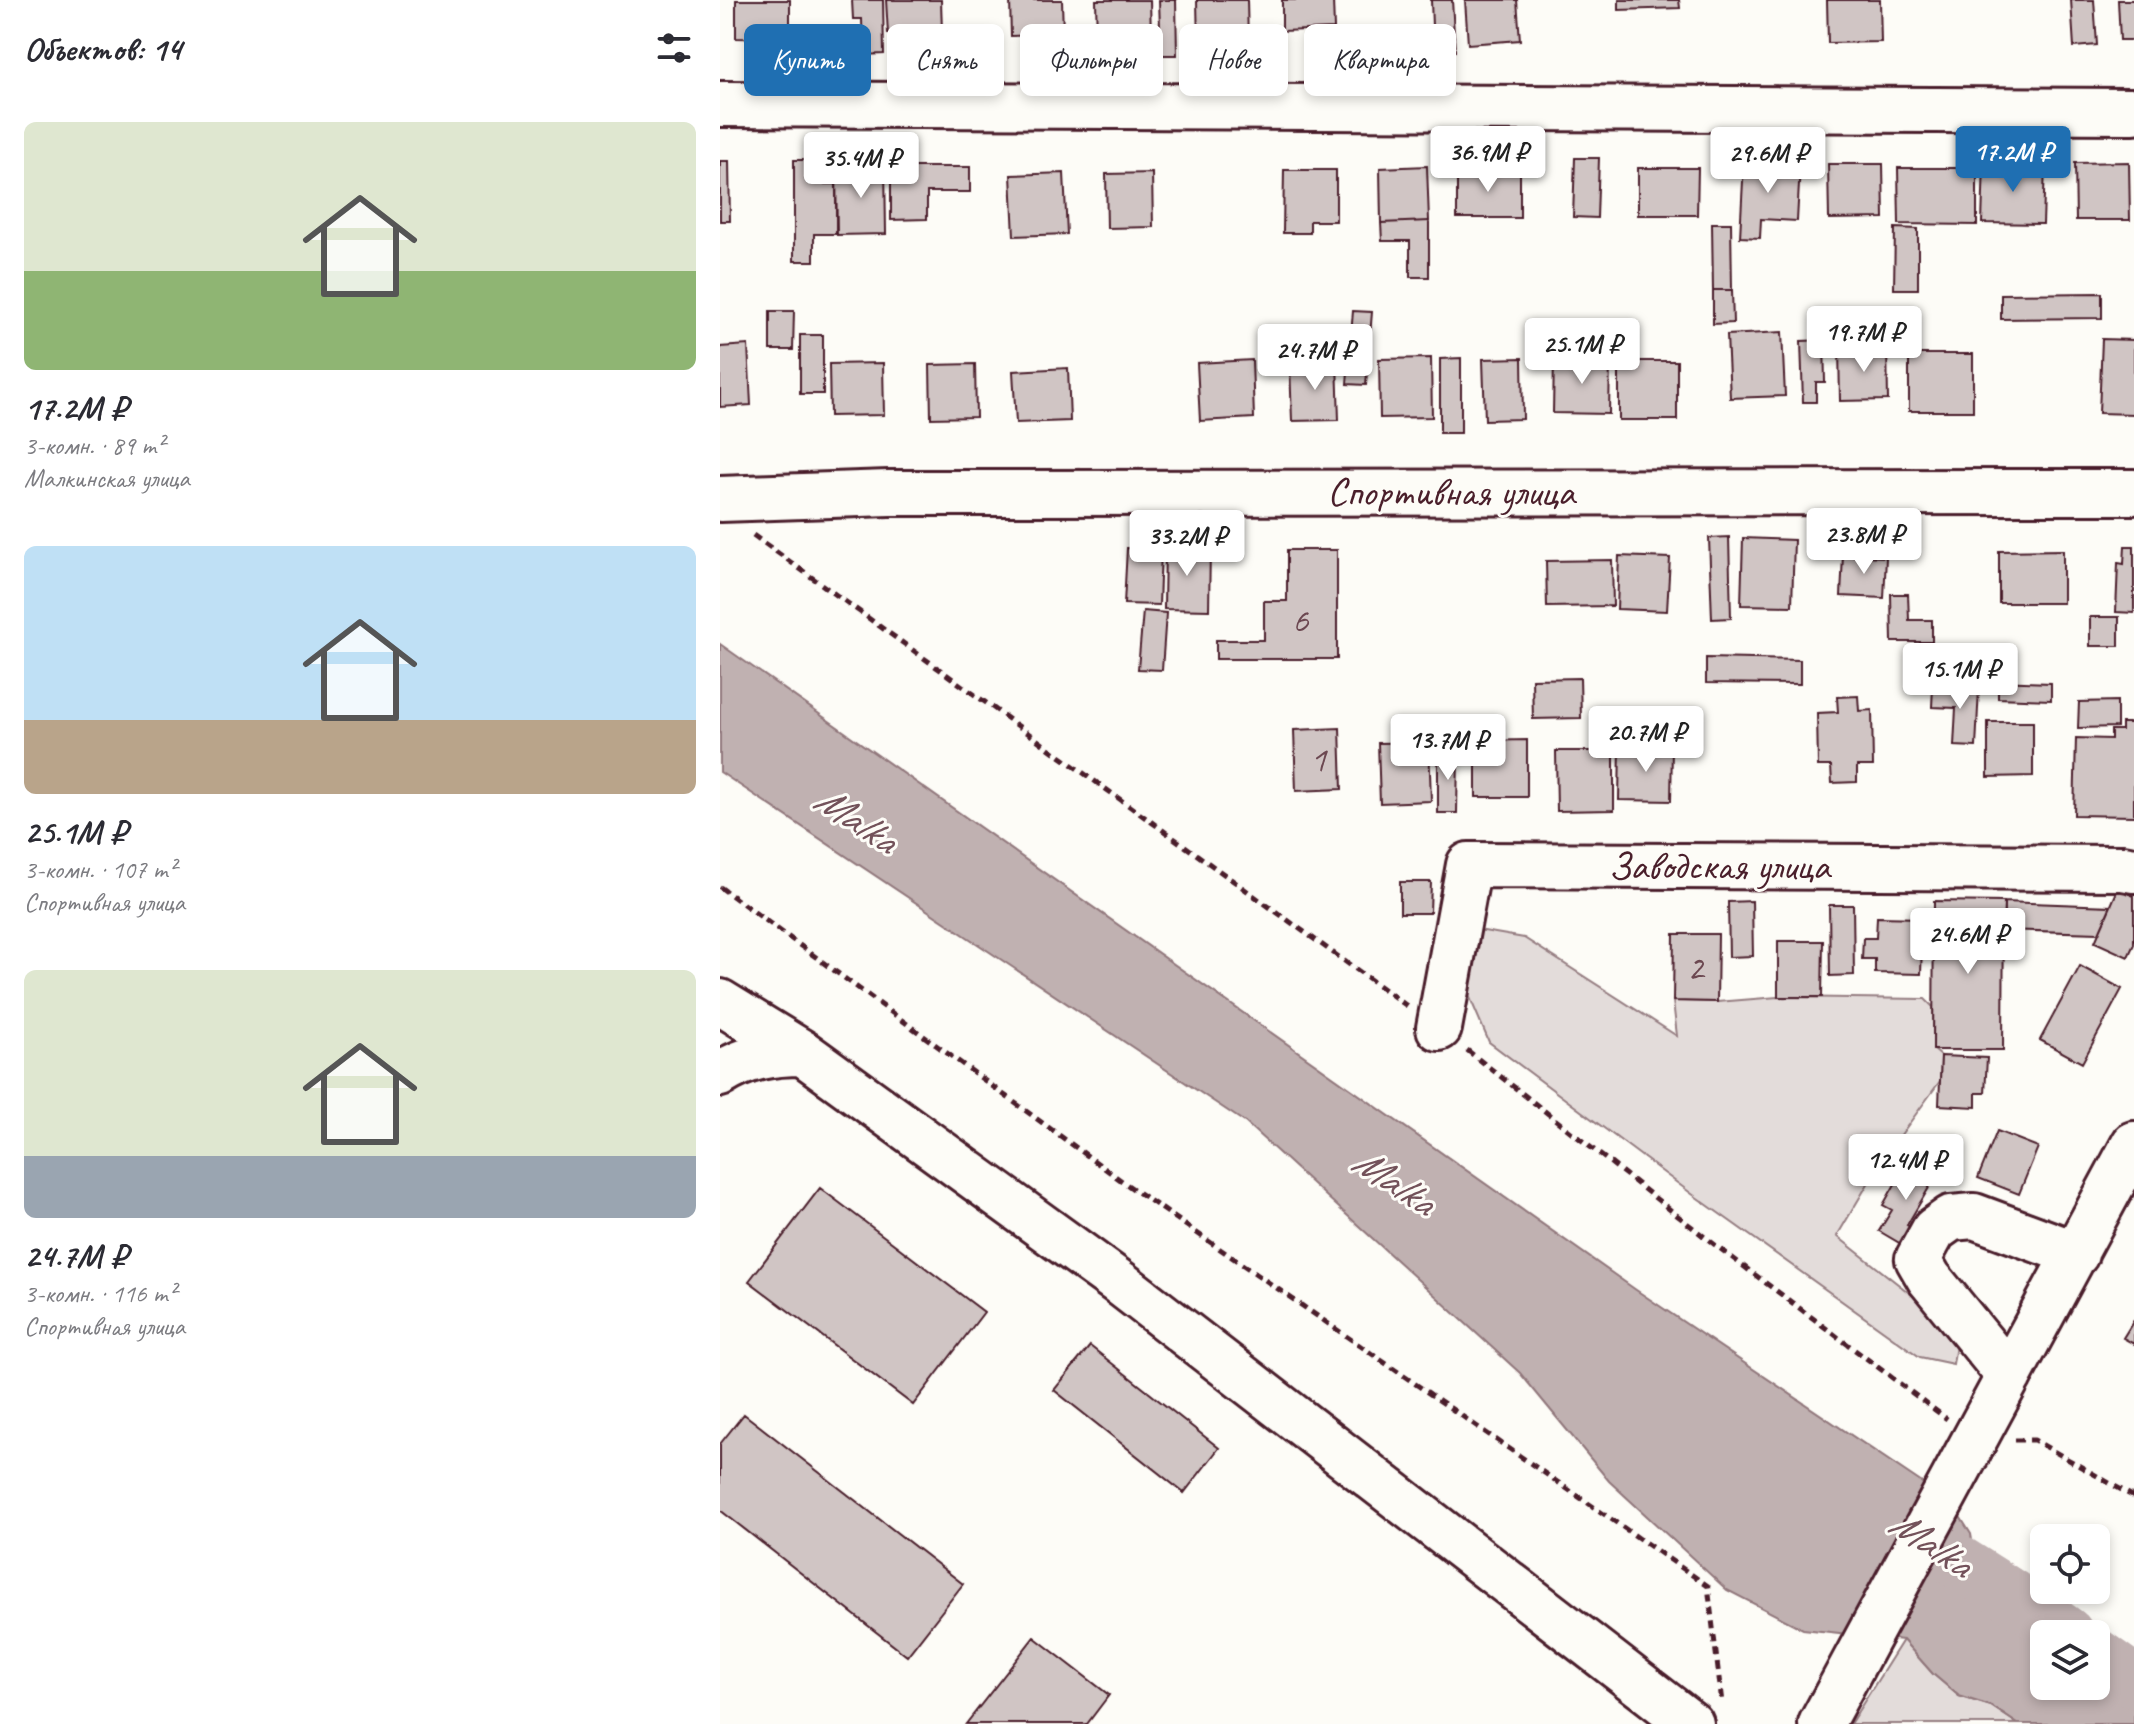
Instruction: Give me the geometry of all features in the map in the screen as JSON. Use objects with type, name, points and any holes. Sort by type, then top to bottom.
[{"type":"street","points":[[720,104],[2134,111]]},
{"type":"street","name":"Спортивная улица","points":[[720,499],[889,493],[2134,492]]},
{"type":"street","name":"Заводская улица","points":[[1439,1028],[1469,865],[2134,870]]},
{"type":"street","points":[[720,1002],[803,1053],[1707,1716]]},
{"type":"street","points":[[720,1074],[735,1064],[760,1055],[803,1053]]},
{"type":"street","points":[[1821,1724],[2134,1144]]},
{"type":"street","points":[[2009,1376],[1929,1278],[1918,1259],[1934,1230],[1951,1218],[1974,1216],[2076,1254]]},
{"type":"path","points":[[720,887],[1126,1184],[1708,1586],[1707,1716]]},
{"type":"shaded area","points":[[1478,930],[1524,938],[1677,1036],[1673,1001],[1717,1002],[1778,997],[1925,999],[1933,1007],[1933,1049],[1941,1056],[1940,1081],[1879,1165],[1837,1236],[1941,1318],[1956,1345],[1953,1364],[1920,1357],[1692,1194],[1489,1042],[1468,993]]},
{"type":"shaded area","points":[[1903,1640],[1933,1674],[1959,1696],[1991,1706],[2018,1724],[1850,1724]]},
{"type":"water","points":[[720,644],[1636,1290],[1937,1493],[1957,1512],[1971,1534],[1975,1558],[1987,1582],[2011,1594],[2047,1620],[2030,1620],[2030,1700],[2110,1700],[2110,1665],[2134,1682],[2134,1724],[2018,1724],[1991,1706],[1959,1696],[1933,1674],[1903,1640],[1803,1629],[1727,1590],[1609,1481],[1520,1373],[1246,1123],[720,772]]},
{"type":"building","points":[[736,0],[790,0],[790,24],[744,24],[744,38],[736,38]]},
{"type":"building","points":[[852,0],[883,0],[884,54],[871,55],[871,24],[862,24],[862,19],[853,19]]},
{"type":"building","points":[[886,0],[941,0],[942,24],[887,24]]},
{"type":"building","points":[[1010,0],[1062,0],[1063,24],[1020,24],[1020,36],[1011,36]]},
{"type":"building","points":[[1096,0],[1150,0],[1151,24],[1097,24]]},
{"type":"building","points":[[1159,0],[1176,0],[1177,55],[1163,55],[1163,24],[1160,24]]},
{"type":"building","points":[[1197,0],[1247,0],[1248,24],[1198,24]]},
{"type":"building","points":[[1282,0],[1333,0],[1334,24],[1304,24],[1304,30],[1288,31],[1288,24],[1282,24]]},
{"type":"building","points":[[1431,0],[1452,0],[1453,24],[1432,24]]},
{"type":"building","points":[[1465,0],[1517,0],[1520,40],[1468,44]]},
{"type":"building","points":[[1619,0],[1679,0],[1680,8],[1619,10]]},
{"type":"building","points":[[1827,0],[1880,0],[1881,42],[1828,43]]},
{"type":"building","points":[[2071,0],[2094,0],[2097,45],[2074,47]]},
{"type":"building","points":[[2118,0],[2134,0],[2134,40],[2120,40]]},
{"type":"building","points":[[1575,158],[1599,158],[1597,218],[1573,217]]},
{"type":"building","points":[[794,160],[815,160],[815,184],[836,184],[836,234],[814,234],[814,261],[794,261]]},
{"type":"building","points":[[720,161],[729,161],[730,221],[720,221]]},
{"type":"building","points":[[1744,162],[1800,165],[1797,221],[1761,219],[1760,238],[1740,237]]},
{"type":"building","points":[[2129,162],[2130,220],[2076,220],[2075,163]]},
{"type":"building","points":[[1984,163],[2045,165],[2043,224],[1982,223]]},
{"type":"building","points":[[885,164],[886,234],[837,235],[836,166]]},
{"type":"building","points":[[1828,164],[1883,164],[1884,218],[1829,219]]},
{"type":"building","points":[[1427,166],[1429,221],[1381,223],[1380,168]]},
{"type":"building","points":[[891,167],[970,167],[970,192],[927,192],[927,219],[891,220]]},
{"type":"building","points":[[1638,168],[1698,168],[1697,215],[1638,215]]},
{"type":"building","points":[[1898,168],[1977,168],[1977,225],[1899,224]]},
{"type":"building","points":[[1284,170],[1336,170],[1336,221],[1310,221],[1310,233],[1283,233]]},
{"type":"building","points":[[1457,170],[1520,171],[1520,218],[1457,218]]},
{"type":"building","points":[[1064,173],[1067,234],[1014,236],[1011,175]]},
{"type":"building","points":[[1152,173],[1153,227],[1107,228],[1106,174]]},
{"type":"building","points":[[1429,221],[1429,277],[1410,277],[1410,241],[1382,241],[1381,223]]},
{"type":"building","points":[[1712,223],[1731,223],[1732,290],[1713,290]]},
{"type":"building","points":[[1895,228],[1918,229],[1918,289],[1894,289]]},
{"type":"building","points":[[1713,290],[1732,290],[1733,323],[1713,324]]},
{"type":"building","points":[[2102,293],[2102,318],[2001,319],[2001,294]]},
{"type":"building","points":[[770,311],[794,311],[793,350],[770,350]]},
{"type":"building","points":[[1353,311],[1372,312],[1366,385],[1347,384]]},
{"type":"building","points":[[1782,332],[1785,396],[1730,398],[1727,335]]},
{"type":"building","points":[[800,335],[823,335],[823,394],[800,394]]},
{"type":"building","points":[[2102,339],[2134,340],[2134,414],[2099,413]]},
{"type":"building","points":[[1824,340],[1825,382],[1816,382],[1816,402],[1803,402],[1801,341]]},
{"type":"building","points":[[748,345],[751,405],[720,407],[720,347]]},
{"type":"building","points":[[1887,346],[1888,400],[1840,401],[1839,347]]},
{"type":"building","points":[[1909,354],[1973,354],[1973,411],[1909,411]]},
{"type":"building","points":[[1431,358],[1432,417],[1380,418],[1379,359]]},
{"type":"building","points":[[1461,358],[1461,433],[1440,433],[1440,359]]},
{"type":"building","points":[[1522,358],[1523,419],[1485,420],[1483,359]]},
{"type":"building","points":[[1554,358],[1610,359],[1609,414],[1553,413]]},
{"type":"building","points":[[1252,360],[1254,418],[1200,421],[1197,363]]},
{"type":"building","points":[[1619,361],[1677,361],[1677,420],[1619,420]]},
{"type":"building","points":[[1337,362],[1339,420],[1292,421],[1290,364]]},
{"type":"building","points":[[883,363],[884,415],[830,416],[829,364]]},
{"type":"building","points":[[975,364],[976,417],[931,418],[930,365]]},
{"type":"building","points":[[1068,368],[1070,421],[1016,423],[1013,371]]},
{"type":"building","points":[[1729,537],[1731,618],[1712,619],[1709,538]]},
{"type":"building","points":[[1743,538],[1794,540],[1792,606],[1741,605]]},
{"type":"building","points":[[2125,546],[2134,546],[2134,613],[2116,612],[2118,563],[2124,564]]},
{"type":"building","points":[[1165,547],[1210,548],[1209,610],[1164,609]]},
{"type":"building","points":[[1127,548],[1161,549],[1159,605],[1124,604]]},
{"type":"building","points":[[1287,550],[1337,550],[1337,659],[1216,659],[1216,640],[1264,640],[1264,601],[1287,601]]},
{"type":"building","points":[[2063,550],[2063,603],[1999,603],[1999,551]]},
{"type":"building","points":[[1843,555],[1886,557],[1884,598],[1841,596]]},
{"type":"building","points":[[1619,556],[1670,558],[1667,611],[1617,609]]},
{"type":"building","points":[[1612,560],[1613,606],[1547,607],[1546,561]]},
{"type":"building","points":[[1891,594],[1908,594],[1909,620],[1932,620],[1932,642],[1892,642]]},
{"type":"building","points":[[1143,611],[1166,613],[1162,670],[1138,669]]},
{"type":"building","points":[[2090,617],[2119,617],[2119,646],[2090,646]]},
{"type":"building","points":[[1706,658],[1800,660],[1800,684],[1706,683]]},
{"type":"building","points":[[1580,678],[1581,718],[1533,719],[1532,679]]},
{"type":"building","points":[[1998,681],[2051,683],[2051,700],[1998,698]]},
{"type":"building","points":[[1933,686],[1979,688],[1976,747],[1954,746],[1956,708],[1932,707]]},
{"type":"building","points":[[1858,696],[1859,711],[1872,710],[1873,766],[1857,766],[1857,782],[1832,783],[1831,766],[1818,766],[1817,713],[1838,712],[1837,697]]},
{"type":"building","points":[[2117,701],[2117,727],[2078,728],[2079,702]]},
{"type":"building","points":[[1988,722],[2033,722],[2033,776],[1988,777]]},
{"type":"building","points":[[2122,723],[2134,723],[2134,816],[2074,815],[2076,738],[2111,739],[2111,730],[2122,730]]},
{"type":"building","points":[[1340,728],[1342,789],[1296,791],[1294,730]]},
{"type":"building","points":[[1527,740],[1527,797],[1476,797],[1476,741]]},
{"type":"building","points":[[1429,742],[1431,801],[1380,803],[1378,743]]},
{"type":"building","points":[[1620,746],[1672,747],[1671,801],[1619,800]]},
{"type":"building","points":[[1556,751],[1614,751],[1614,810],[1557,811]]},
{"type":"building","points":[[1438,752],[1458,753],[1457,813],[1438,813]]},
{"type":"building","points":[[1400,882],[1431,882],[1430,913],[1400,913]]},
{"type":"building","points":[[2118,889],[2134,896],[2134,944],[2128,957],[2095,942]]},
{"type":"building","points":[[1752,901],[1753,956],[1729,957],[1728,902]]},
{"type":"building","points":[[1934,901],[2004,902],[2003,1050],[1933,1050]]},
{"type":"building","points":[[2004,902],[2111,906],[2099,933],[2003,930]]},
{"type":"building","points":[[1829,905],[1853,905],[1854,975],[1830,976]]},
{"type":"building","points":[[1877,917],[1923,918],[1921,974],[1875,973],[1875,959],[1862,959],[1863,938],[1876,938]]},
{"type":"building","points":[[1674,934],[1718,934],[1717,1002],[1673,1001]]},
{"type":"building","points":[[1778,941],[1823,941],[1822,997],[1778,997]]},
{"type":"building","points":[[2080,966],[2122,989],[2082,1063],[2040,1040]]},
{"type":"building","points":[[1941,1056],[1987,1058],[1985,1093],[1976,1093],[1976,1107],[1939,1105]]},
{"type":"building","points":[[1997,1131],[2038,1147],[2019,1194],[1978,1178]]},
{"type":"building","points":[[1910,1158],[1937,1174],[1907,1225],[1917,1230],[1908,1248],[1879,1231],[1892,1210],[1883,1205]]},
{"type":"building","points":[[820,1188],[984,1312],[913,1405],[749,1281]]},
{"type":"building","points":[[2134,1320],[2134,1344],[2123,1338]]},
{"type":"building","points":[[1090,1346],[1219,1448],[1184,1493],[1054,1390]]},
{"type":"building","points":[[744,1414],[963,1584],[907,1656],[720,1510],[720,1444]]},
{"type":"building","points":[[1034,1637],[1109,1695],[1087,1724],[966,1724]]},
{"type":"waterway","name":"Malka","points":[[1927,1542],[2046,1620]]},
{"type":"waterway","name":"Malka","points":[[2110,1665],[2134,1682]]}]
